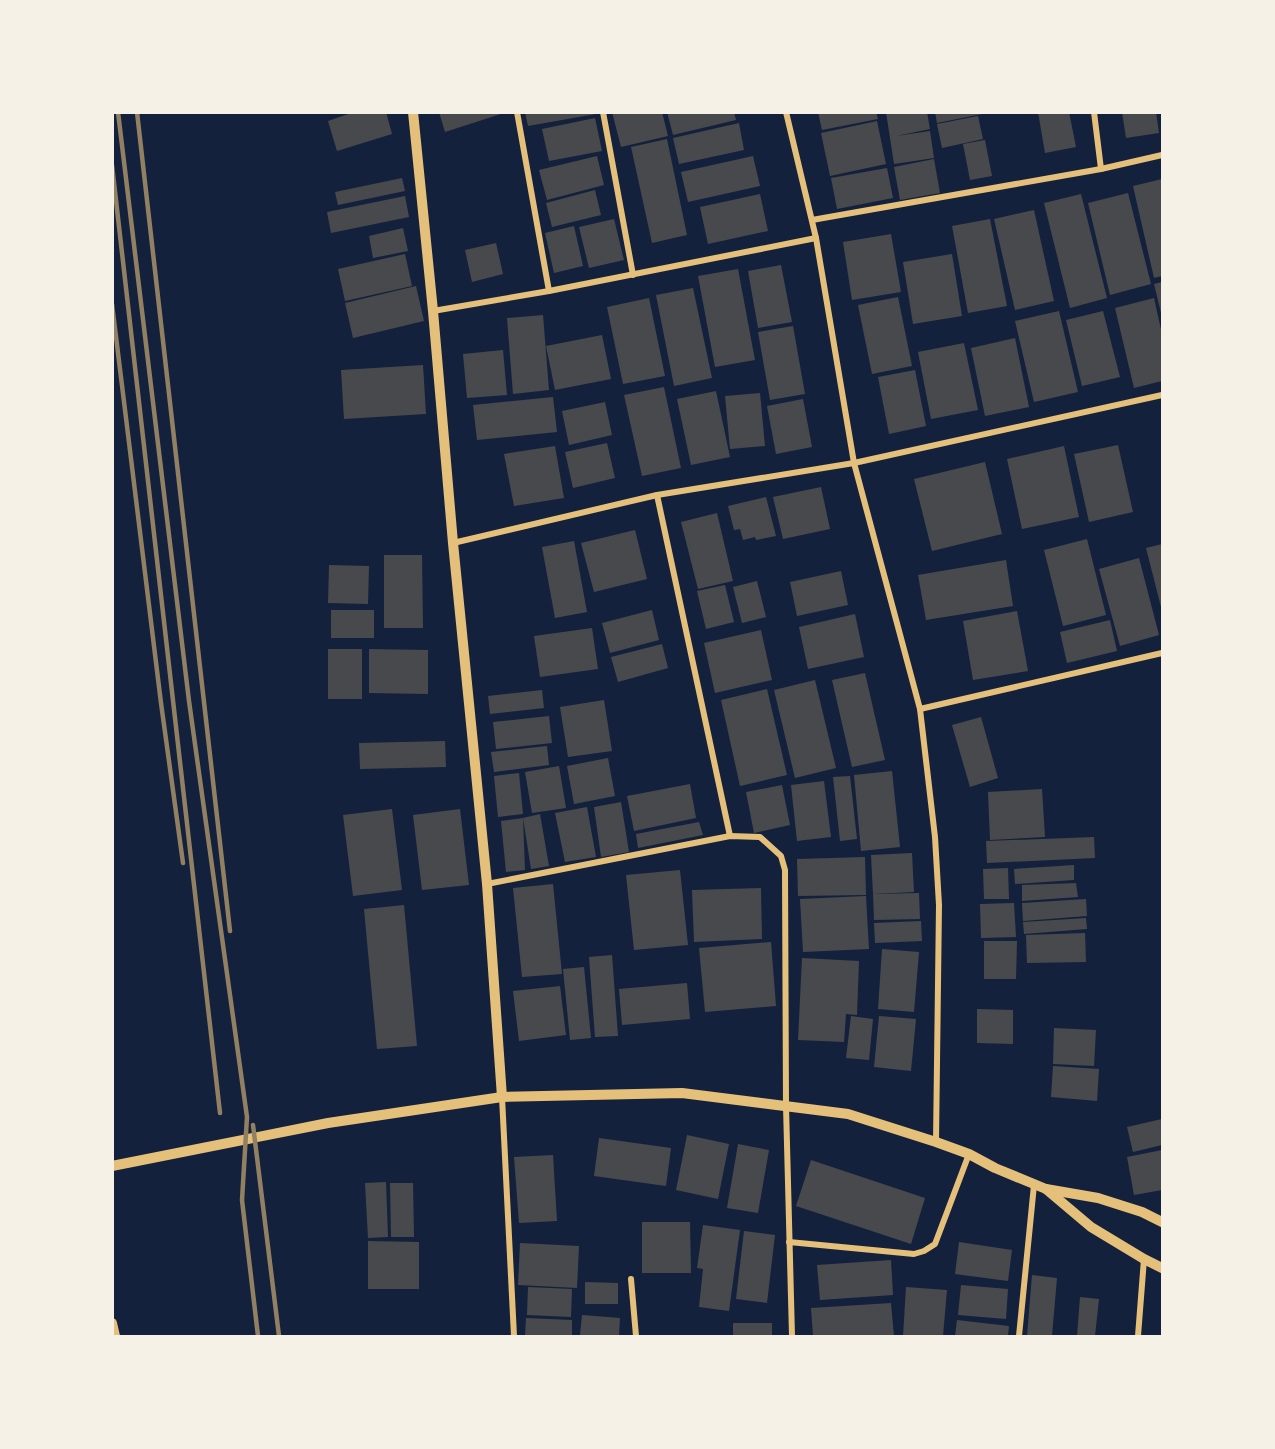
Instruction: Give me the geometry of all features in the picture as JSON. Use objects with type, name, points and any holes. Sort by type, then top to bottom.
[{"type":"street","points":[[414,112],[487,884],[502,1097],[514,1336]]},
{"type":"street","points":[[517,112],[549,291]]},
{"type":"street","points":[[603,112],[633,275]]},
{"type":"street","points":[[786,112],[816,238],[854,463],[920,709],[935,837],[939,905],[936,1142]]},
{"type":"street","points":[[1094,112],[1101,169]]},
{"type":"street","points":[[812,220],[1101,169],[1162,155]]},
{"type":"street","points":[[433,311],[633,275],[816,238]]},
{"type":"street","points":[[453,543],[657,495],[854,463],[1162,395]]},
{"type":"street","points":[[657,495],[730,836]]},
{"type":"street","points":[[920,709],[1162,653]]},
{"type":"street","points":[[487,884],[730,836],[760,837],[781,856],[785,870],[786,1106],[792,1336]]},
{"type":"street","points":[[112,1166],[328,1123],[502,1097],[682,1093],[848,1114],[969,1154],[1034,1185],[1098,1198],[1142,1212],[1162,1222]]},
{"type":"street","points":[[789,1242],[914,1254],[924,1251],[935,1244],[969,1154]]},
{"type":"street","points":[[1019,1336],[1034,1185]]},
{"type":"street","points":[[1046,1189],[1091,1227],[1162,1268]]},
{"type":"street","points":[[1138,1336],[1144,1259]]},
{"type":"street","points":[[631,1279],[636,1336]]},
{"type":"street","points":[[112,1323],[115,1336]]},
{"type":"building","points":[[354,112],[386,112],[392,134],[337,151],[328,121]]},
{"type":"building","points":[[439,112],[504,112],[504,113],[445,132]]},
{"type":"building","points":[[525,112],[596,112],[596,114],[528,126]]},
{"type":"building","points":[[612,112],[662,112],[668,136],[621,147]]},
{"type":"building","points":[[667,112],[734,112],[736,120],[673,135]]},
{"type":"building","points":[[818,112],[876,112],[878,119],[822,130]]},
{"type":"building","points":[[886,112],[927,112],[930,129],[896,136],[930,131],[934,158],[894,164]]},
{"type":"building","points":[[935,112],[982,112],[982,114],[937,123]]},
{"type":"building","points":[[1038,112],[1069,112],[1076,147],[1045,153]]},
{"type":"building","points":[[1122,112],[1156,112],[1159,133],[1126,138]]},
{"type":"building","points":[[978,116],[983,139],[942,148],[937,124]]},
{"type":"building","points":[[595,118],[602,151],[549,161],[542,129]]},
{"type":"building","points":[[877,121],[886,164],[830,176],[821,133]]},
{"type":"building","points":[[739,123],[744,150],[679,164],[673,138]]},
{"type":"building","points":[[667,139],[687,235],[652,243],[631,147]]},
{"type":"building","points":[[985,140],[992,176],[970,180],[963,144]]},
{"type":"building","points":[[597,156],[604,185],[547,200],[539,170]]},
{"type":"building","points":[[753,156],[760,186],[688,202],[681,172]]},
{"type":"building","points":[[934,159],[940,193],[900,200],[894,167]]},
{"type":"building","points":[[887,168],[893,198],[837,209],[831,178]]},
{"type":"building","points":[[402,178],[405,191],[338,205],[335,192]]},
{"type":"building","points":[[1162,179],[1162,276],[1154,278],[1133,186]]},
{"type":"building","points":[[595,190],[601,215],[552,227],[546,203]]},
{"type":"building","points":[[1128,193],[1151,284],[1110,295],[1088,203]]},
{"type":"building","points":[[760,194],[768,231],[708,244],[700,207]]},
{"type":"building","points":[[1081,194],[1107,298],[1070,308],[1044,203]]},
{"type":"building","points":[[405,196],[409,217],[331,233],[327,212]]},
{"type":"building","points":[[1034,210],[1054,301],[1015,310],[994,219]]},
{"type":"building","points":[[614,219],[624,260],[589,268],[579,227]]},
{"type":"building","points":[[990,219],[1007,306],[968,313],[952,226]]},
{"type":"building","points":[[574,226],[583,266],[554,273],[545,233]]},
{"type":"building","points":[[403,228],[408,251],[373,258],[369,236]]},
{"type":"building","points":[[891,234],[901,292],[852,300],[843,242]]},
{"type":"building","points":[[496,243],[503,274],[472,282],[465,250]]},
{"type":"building","points":[[405,254],[412,286],[345,301],[338,269]]},
{"type":"building","points":[[952,254],[962,316],[913,324],[903,262]]},
{"type":"building","points":[[781,265],[792,322],[758,328],[748,271]]},
{"type":"building","points":[[738,269],[755,360],[715,367],[698,276]]},
{"type":"building","points":[[1162,282],[1162,317],[1154,284]]},
{"type":"building","points":[[416,286],[424,321],[353,338],[345,303]]},
{"type":"building","points":[[693,288],[712,378],[674,386],[656,295]]},
{"type":"building","points":[[898,297],[912,366],[872,374],[858,305]]},
{"type":"building","points":[[649,298],[665,376],[623,384],[607,307]]},
{"type":"building","points":[[1154,298],[1162,334],[1162,381],[1134,388],[1115,308]]},
{"type":"building","points":[[1059,311],[1078,392],[1034,402],[1015,321]]},
{"type":"building","points":[[1103,311],[1120,377],[1082,386],[1066,320]]},
{"type":"building","points":[[543,315],[549,390],[513,394],[507,318]]},
{"type":"building","points":[[793,326],[805,394],[770,400],[758,332]]},
{"type":"building","points":[[602,335],[611,379],[555,390],[546,346]]},
{"type":"building","points":[[1015,338],[1029,407],[985,416],[971,348]]},
{"type":"building","points":[[964,343],[978,410],[931,419],[918,352]]},
{"type":"building","points":[[503,350],[507,395],[467,398],[463,354]]},
{"type":"building","points":[[423,365],[426,414],[344,419],[341,370]]},
{"type":"building","points":[[915,370],[926,426],[889,434],[878,377]]},
{"type":"building","points":[[664,387],[681,468],[642,476],[624,395]]},
{"type":"building","points":[[716,391],[730,457],[691,465],[677,399]]},
{"type":"building","points":[[760,393],[765,446],[730,449],[725,396]]},
{"type":"building","points":[[553,397],[557,432],[477,440],[473,405]]},
{"type":"building","points":[[803,399],[812,447],[776,454],[767,406]]},
{"type":"building","points":[[605,402],[612,435],[569,445],[562,411]]},
{"type":"building","points":[[607,443],[615,478],[573,488],[565,452]]},
{"type":"building","points":[[1118,445],[1133,512],[1089,522],[1074,454]]},
{"type":"building","points":[[555,446],[564,498],[514,506],[504,454]]},
{"type":"building","points":[[1064,446],[1079,517],[1022,529],[1007,459]]},
{"type":"building","points":[[985,462],[1002,534],[932,551],[914,479]]},
{"type":"building","points":[[821,487],[830,529],[783,539],[773,497]]},
{"type":"building","points":[[766,497],[776,536],[743,540],[740,529],[734,530],[728,506]]},
{"type":"building","points":[[717,513],[733,581],[698,589],[681,522]]},
{"type":"building","points":[[635,530],[647,579],[594,592],[581,543]]},
{"type":"building","points":[[1087,539],[1106,615],[1063,626],[1044,550]]},
{"type":"building","points":[[574,541],[587,612],[555,618],[542,547]]},
{"type":"building","points":[[1162,544],[1162,611],[1146,548]]},
{"type":"building","points":[[384,555],[422,555],[423,628],[384,628]]},
{"type":"building","points":[[1139,558],[1159,635],[1120,646],[1099,569]]},
{"type":"building","points":[[1006,560],[1013,606],[926,620],[918,575]]},
{"type":"building","points":[[329,565],[369,566],[368,604],[328,603]]},
{"type":"building","points":[[841,571],[848,605],[797,616],[790,582]]},
{"type":"building","points":[[757,581],[766,617],[742,623],[733,587]]},
{"type":"building","points":[[725,585],[734,622],[706,629],[697,591]]},
{"type":"building","points":[[331,610],[374,610],[374,638],[331,638]]},
{"type":"building","points":[[652,610],[659,640],[610,653],[602,623]]},
{"type":"building","points":[[1017,611],[1028,671],[973,680],[963,621]]},
{"type":"building","points":[[855,614],[864,657],[808,669],[799,627]]},
{"type":"building","points":[[1110,620],[1117,651],[1067,663],[1060,632]]},
{"type":"building","points":[[592,628],[598,669],[540,677],[534,636]]},
{"type":"building","points":[[761,630],[772,680],[715,693],[704,643]]},
{"type":"building","points":[[662,644],[668,668],[618,682],[611,657]]},
{"type":"building","points":[[328,649],[362,649],[362,699],[328,699]]},
{"type":"building","points":[[369,649],[428,650],[428,694],[369,693]]},
{"type":"building","points":[[865,673],[885,760],[852,767],[832,680]]},
{"type":"building","points":[[815,680],[836,768],[795,778],[774,690]]},
{"type":"building","points":[[767,689],[787,775],[740,786],[721,700]]},
{"type":"building","points":[[542,690],[544,708],[490,714],[488,696]]},
{"type":"building","points":[[604,700],[612,751],[568,757],[560,707]]},
{"type":"building","points":[[549,716],[552,743],[496,749],[493,722]]},
{"type":"building","points":[[981,717],[998,778],[970,787],[952,725]]},
{"type":"building","points":[[445,741],[446,767],[360,769],[359,743]]},
{"type":"building","points":[[547,746],[549,765],[494,772],[491,752]]},
{"type":"building","points":[[608,758],[615,796],[574,804],[567,766]]},
{"type":"building","points":[[559,766],[566,808],[532,813],[525,772]]},
{"type":"building","points":[[892,771],[900,847],[861,851],[854,775]]},
{"type":"building","points":[[519,773],[523,814],[498,817],[494,776]]},
{"type":"building","points":[[850,776],[857,839],[840,841],[833,777]]},
{"type":"building","points":[[824,781],[831,837],[797,841],[791,785]]},
{"type":"building","points":[[690,784],[696,818],[634,831],[627,796]]},
{"type":"building","points":[[782,785],[790,825],[754,833],[746,792]]},
{"type":"building","points":[[1042,789],[1045,837],[990,840],[988,792]]},
{"type":"building","points":[[621,802],[629,852],[601,857],[594,807]]},
{"type":"building","points":[[587,807],[596,857],[565,862],[555,813]]},
{"type":"building","points":[[392,809],[402,890],[353,896],[343,815]]},
{"type":"building","points":[[460,809],[469,885],[422,890],[413,815]]},
{"type":"building","points":[[540,814],[549,866],[531,869],[523,818]]},
{"type":"building","points":[[523,818],[525,870],[506,872],[501,821]]},
{"type":"building","points":[[699,822],[703,835],[638,848],[636,834]]},
{"type":"building","points":[[1094,837],[1095,858],[987,863],[986,841]]},
{"type":"building","points":[[912,853],[914,892],[873,894],[871,855]]},
{"type":"building","points":[[865,857],[866,895],[798,896],[797,859]]},
{"type":"building","points":[[1074,865],[1074,880],[1015,884],[1014,869]]},
{"type":"building","points":[[1008,868],[1009,899],[984,899],[983,869]]},
{"type":"building","points":[[680,870],[688,945],[634,950],[626,875]]},
{"type":"building","points":[[1076,883],[1078,897],[1022,901],[1022,885]]},
{"type":"building","points":[[553,884],[562,974],[522,977],[513,888]]},
{"type":"building","points":[[761,888],[762,939],[694,942],[692,890]]},
{"type":"building","points":[[919,893],[920,919],[874,920],[873,894]]},
{"type":"building","points":[[866,896],[869,949],[803,952],[800,899]]},
{"type":"building","points":[[1086,899],[1087,916],[1023,921],[1022,903]]},
{"type":"building","points":[[1014,903],[1016,937],[981,938],[980,904]]},
{"type":"building","points":[[404,905],[417,1046],[377,1049],[364,909]]},
{"type":"building","points":[[1086,918],[1087,929],[1024,934],[1023,922]]},
{"type":"building","points":[[921,921],[922,941],[875,943],[874,923]]},
{"type":"building","points":[[1085,933],[1086,962],[1027,963],[1026,935]]},
{"type":"building","points":[[984,941],[1017,941],[1016,979],[984,979]]},
{"type":"building","points":[[771,942],[776,1006],[705,1012],[699,948]]},
{"type":"building","points":[[882,949],[919,952],[914,1012],[878,1009]]},
{"type":"building","points":[[612,955],[618,1036],[595,1037],[589,957]]},
{"type":"building","points":[[802,958],[859,961],[857,1015],[846,1014],[844,1042],[798,1040]]},
{"type":"building","points":[[584,967],[591,1038],[570,1040],[563,969]]},
{"type":"building","points":[[687,983],[690,1019],[622,1025],[619,989]]},
{"type":"building","points":[[560,986],[566,1035],[519,1041],[513,991]]},
{"type":"building","points":[[977,1009],[1013,1010],[1013,1044],[977,1043]]},
{"type":"building","points":[[851,1016],[873,1019],[869,1060],[846,1058]]},
{"type":"building","points":[[879,1016],[916,1019],[911,1071],[874,1067]]},
{"type":"building","points":[[1054,1028],[1096,1030],[1094,1066],[1053,1064]]},
{"type":"building","points":[[1053,1066],[1099,1069],[1097,1101],[1051,1097]]},
{"type":"building","points":[[1162,1119],[1162,1145],[1133,1152],[1127,1127]]},
{"type":"building","points":[[687,1135],[729,1144],[718,1199],[676,1190]]},
{"type":"building","points":[[599,1138],[671,1148],[666,1186],[594,1176]]},
{"type":"building","points":[[738,1144],[769,1150],[758,1213],[727,1208]]},
{"type":"building","points":[[1162,1150],[1162,1190],[1134,1195],[1127,1157]]},
{"type":"building","points":[[553,1155],[557,1221],[519,1223],[514,1157]]},
{"type":"building","points":[[811,1160],[925,1198],[911,1244],[796,1206]]},
{"type":"building","points":[[386,1182],[388,1237],[368,1238],[365,1183]]},
{"type":"building","points":[[390,1183],[413,1183],[414,1237],[391,1237]]},
{"type":"building","points":[[642,1222],[690,1222],[691,1273],[642,1273]]},
{"type":"building","points":[[703,1225],[740,1230],[729,1311],[699,1307],[703,1269],[697,1268]]},
{"type":"building","points":[[744,1231],[775,1235],[767,1303],[736,1299]]},
{"type":"building","points":[[368,1241],[419,1242],[419,1289],[368,1289]]},
{"type":"building","points":[[959,1242],[1012,1250],[1008,1281],[955,1274]]},
{"type":"building","points":[[520,1243],[579,1246],[577,1288],[518,1285]]},
{"type":"building","points":[[891,1260],[893,1295],[820,1300],[817,1265]]},
{"type":"building","points":[[1032,1275],[1057,1278],[1052,1336],[1027,1336]]},
{"type":"building","points":[[585,1282],[618,1283],[618,1304],[585,1304]]},
{"type":"building","points":[[961,1285],[1008,1289],[1006,1319],[958,1315]]},
{"type":"building","points":[[528,1287],[572,1289],[571,1317],[527,1315]]},
{"type":"building","points":[[906,1287],[947,1290],[943,1336],[903,1336]]},
{"type":"building","points":[[1080,1297],[1099,1299],[1095,1336],[1077,1336]]},
{"type":"building","points":[[891,1303],[894,1336],[813,1336],[811,1308]]},
{"type":"building","points":[[582,1315],[620,1318],[619,1336],[580,1335]]},
{"type":"building","points":[[526,1318],[572,1320],[572,1336],[525,1336]]},
{"type":"building","points":[[957,1320],[1009,1326],[1008,1336],[955,1336]]},
{"type":"building","points":[[733,1323],[772,1323],[772,1336],[733,1336]]},
{"type":"railway","points":[[118,112],[189,701],[247,1117],[242,1200],[258,1336]]},
{"type":"railway","points":[[137,112],[230,931]]},
{"type":"railway","points":[[112,165],[220,1113]]},
{"type":"railway","points":[[112,304],[183,863]]},
{"type":"railway","points":[[253,1125],[279,1336]]}]
